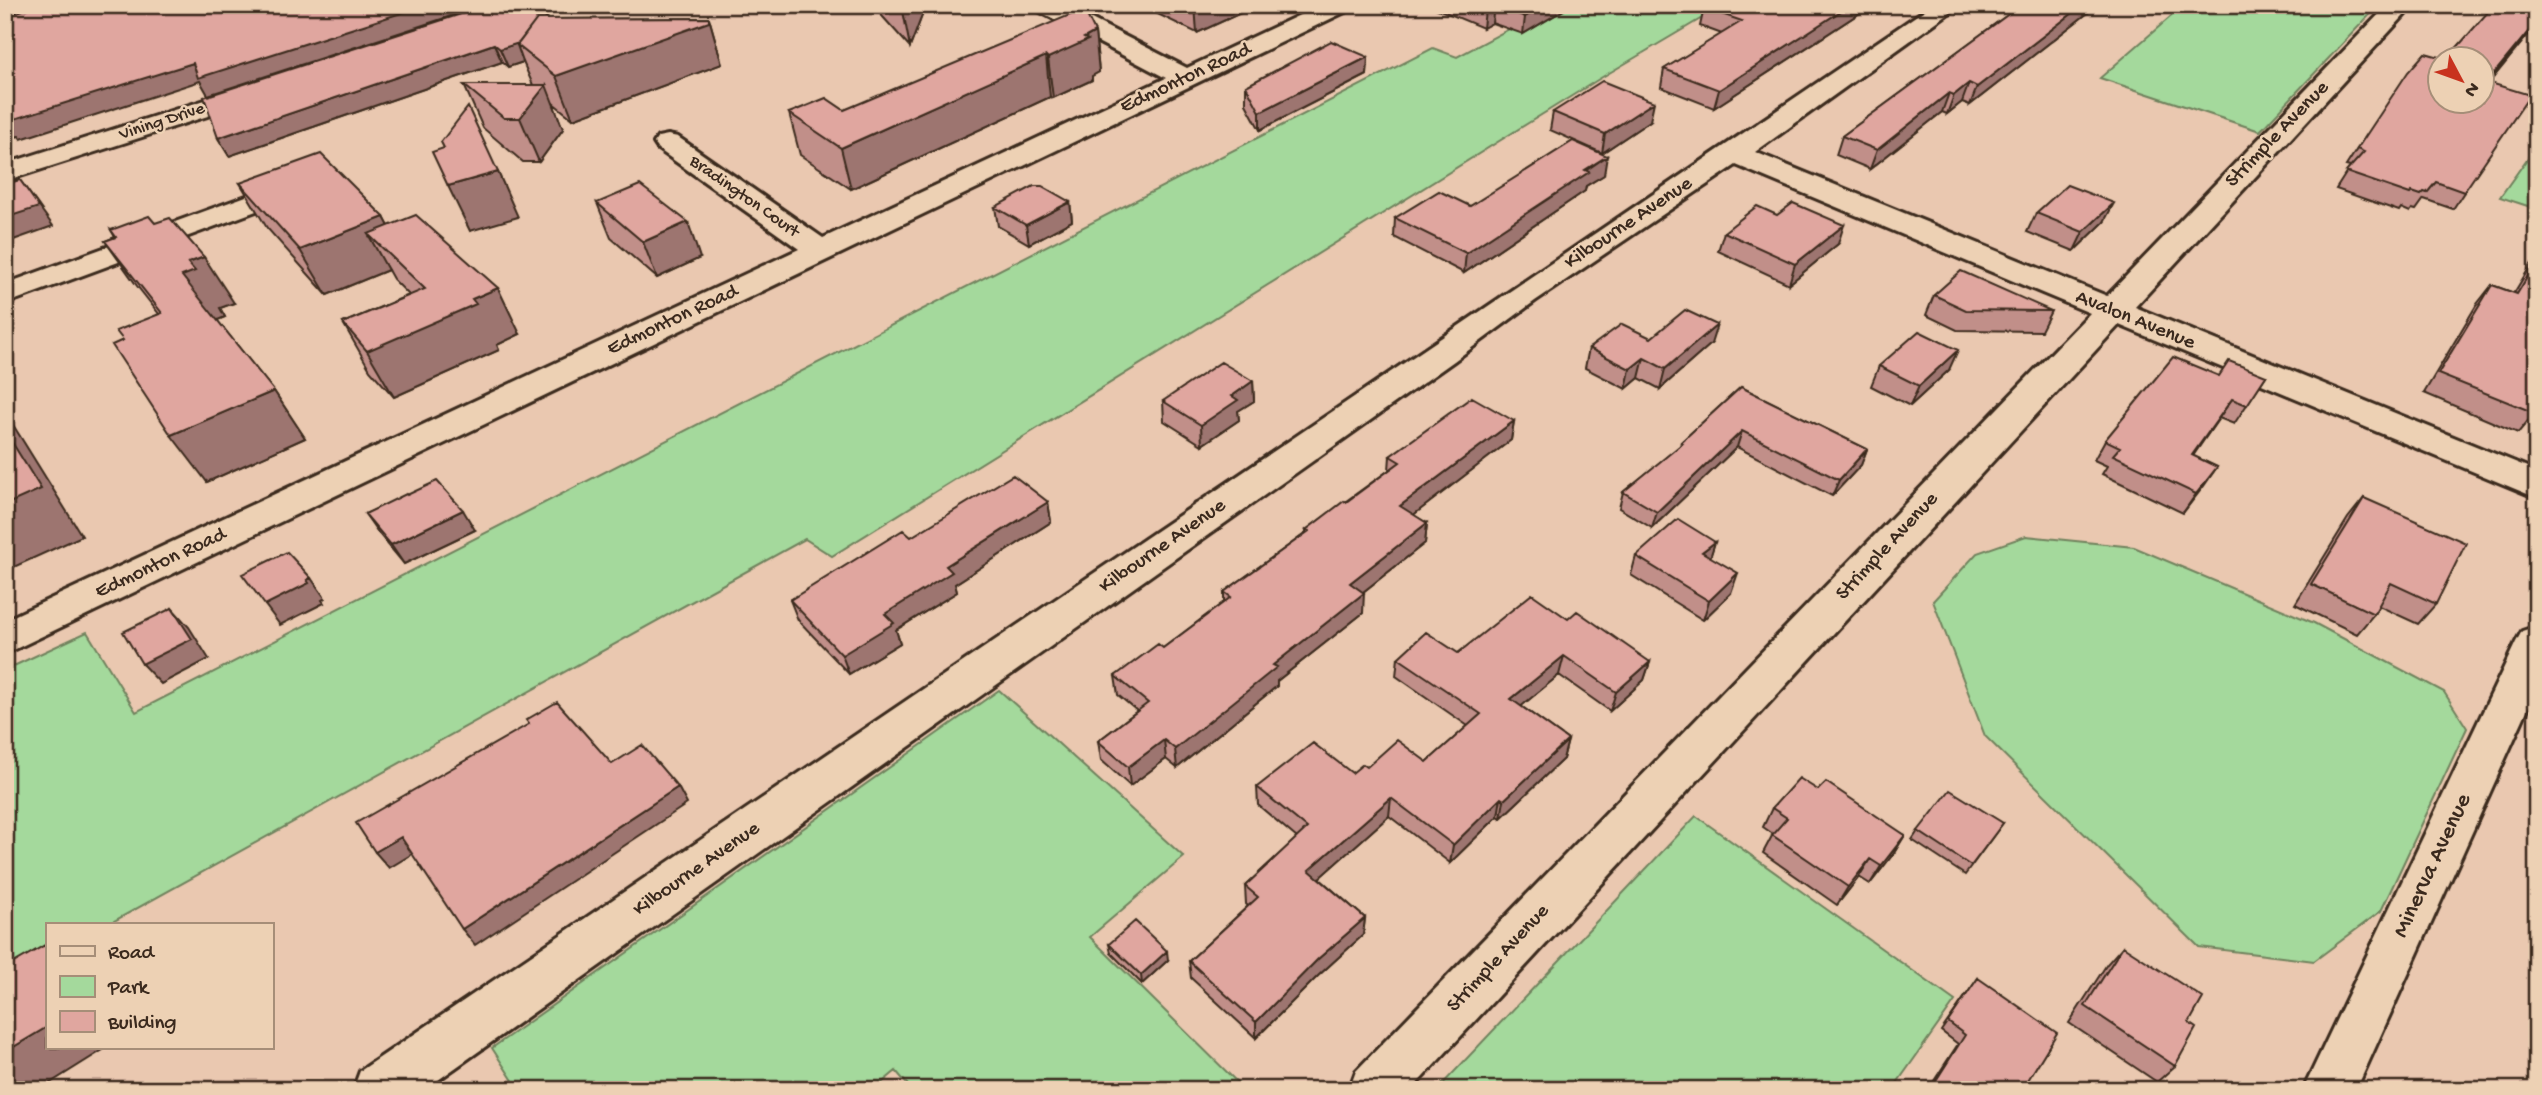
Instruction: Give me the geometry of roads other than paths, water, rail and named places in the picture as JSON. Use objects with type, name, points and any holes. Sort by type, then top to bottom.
[{"type":"street","points":[[1045,5],[1187,78]]},
{"type":"street","name":"Edmonton Road","points":[[5,638],[1341,5]]},
{"type":"street","name":"Kilbourne Avenue","points":[[379,1090],[1524,295],[1734,154],[1948,5]]},
{"type":"street","name":"Strimple Avenue","points":[[1375,1090],[2402,5]]},
{"type":"street","name":"Vining Drive","points":[[5,173],[282,83]]},
{"type":"street","name":"Bradington Court","points":[[668,143],[821,251]]},
{"type":"street","name":"Avalon Avenue","points":[[1734,154],[2110,312],[2537,485]]},
{"type":"street","points":[[5,295],[249,204]]},
{"type":"street","name":"Minerva Avenue","points":[[2329,1090],[2537,642]]}]
